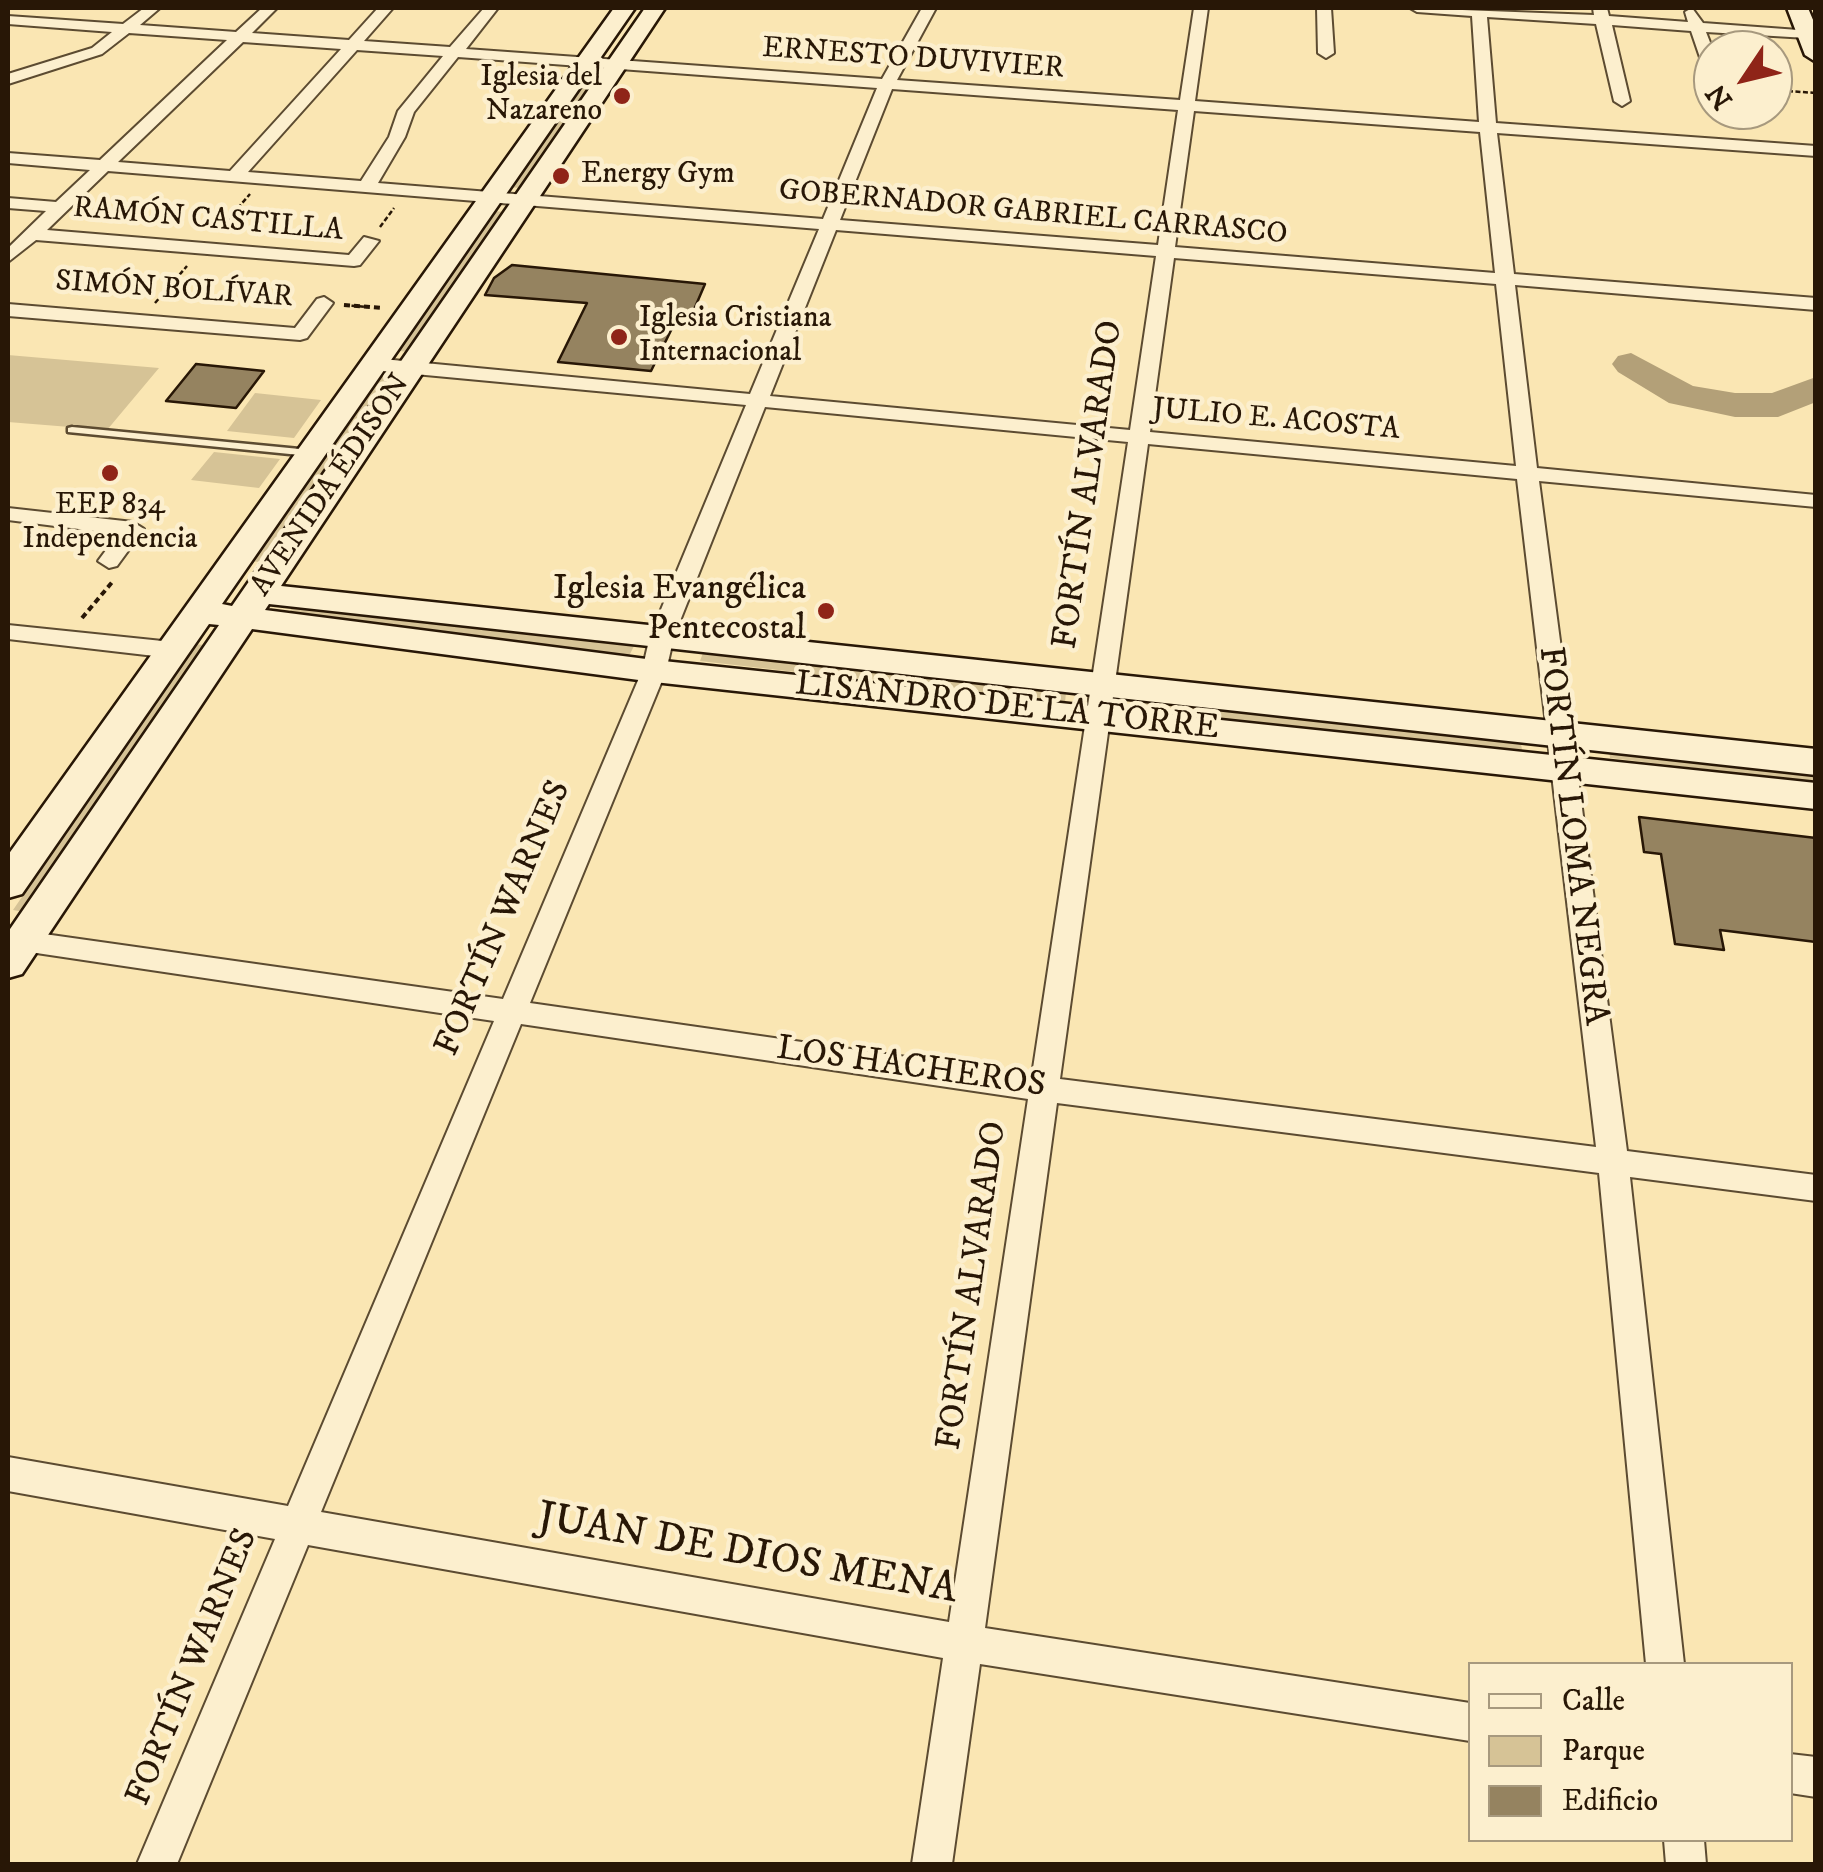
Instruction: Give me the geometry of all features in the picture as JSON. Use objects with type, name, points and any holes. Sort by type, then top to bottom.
[{"type":"main road","name":"AVENIDA ÉDISON","points":[[8,884],[624,8]]},
{"type":"main road","name":"AVENIDA ÉDISON","points":[[12,948],[250,606],[655,8]]},
{"type":"main road","name":"LISANDRO DE LA TORRE","points":[[206,601],[662,636],[1100,700],[1559,750],[1816,762]]},
{"type":"main road","name":"LISANDRO DE LA TORRE","points":[[250,606],[654,671],[1100,700]]},
{"type":"main road","name":"LISANDRO DE LA TORRE","points":[[1559,750],[1816,796]]},
{"type":"street","points":[[8,78],[98,51],[153,8]]},
{"type":"street","points":[[8,257],[270,8]]},
{"type":"street","points":[[236,175],[386,8]]},
{"type":"street","points":[[367,186],[398,137],[406,110],[492,8]]},
{"type":"street","name":"FORTÍN WARNES","points":[[157,1864],[654,671],[662,636],[886,85],[929,8]]},
{"type":"street","name":"FORTÍN ALVARADO","points":[[932,1864],[1201,8]]},
{"type":"street","points":[[1324,8],[1326,53]]},
{"type":"street","points":[[1417,8],[1601,14],[1697,26],[1807,28]]},
{"type":"street","points":[[1691,8],[1698,30]]},
{"type":"street","name":"FORTÍN LOMA NEGRA","points":[[1479,10],[1488,129],[1559,750],[1613,1164],[1665,1662]]},
{"type":"street","points":[[1601,14],[1622,102]]},
{"type":"street","name":"ERNESTO DUVIVIER","points":[[21,20],[238,39],[1816,151]]},
{"type":"street","name":"GOBERNADOR GABRIEL CARRASCO","points":[[8,158],[1816,304]]},
{"type":"street","points":[[8,203],[60,208]]},
{"type":"street","name":"RAMÓN CASTILLA","points":[[32,234],[354,261],[370,241]]},
{"type":"street","name":"SIMÓN BOLÍVAR","points":[[8,310],[300,334],[324,304]]},
{"type":"street","name":"JULIO E. ACOSTA","points":[[372,364],[1138,440],[1816,501]]},
{"type":"street","points":[[8,514],[134,529],[109,561]]},
{"type":"street","points":[[9,635],[172,650]]},
{"type":"street","name":"LOS HACHEROS","points":[[12,948],[510,1010],[1043,1089],[1816,1188]]},
{"type":"street","name":"JUAN DE DIOS MENA","points":[[8,1474],[962,1643],[1468,1722]]},
{"type":"lane","points":[[72,430],[310,453]]},
{"type":"path","points":[[370,241],[408,189]]},
{"type":"path","points":[[324,304],[410,310]]},
{"type":"path","points":[[64,639],[119,575],[109,561]]},
{"type":"green space","points":[[586,77],[598,78],[521,188],[507,187]]},
{"type":"green space","points":[[492,211],[506,212],[408,352],[392,350]]},
{"type":"green space","points":[[8,355],[159,368],[107,430],[8,422]]},
{"type":"green space","points":[[375,376],[390,378],[268,563],[250,561]]},
{"type":"green space","points":[[255,393],[321,400],[294,438],[227,431]]},
{"type":"green space","points":[[214,452],[280,459],[259,488],[191,480]]},
{"type":"green space","points":[[292,608],[634,646],[629,656],[286,617]]},
{"type":"green space","points":[[195,644],[213,646],[30,913],[13,910]]},
{"type":"green space","points":[[704,650],[1066,692],[1065,703],[700,661]]},
{"type":"green space","points":[[1142,698],[1520,737],[1522,750],[1141,711]]},
{"type":"green space","points":[[1609,748],[1815,772],[1815,782],[1610,758]]},
{"type":"building","name":"Iglesia Cristiana Internacional","points":[[512,265],[705,284],[693,312],[681,310],[651,371],[558,362],[587,303],[485,295],[494,278]]},
{"type":"building","points":[[196,364],[264,371],[236,408],[166,401]]},
{"type":"building","points":[[1639,817],[1816,838],[1816,942],[1720,930],[1724,950],[1675,944],[1661,854],[1644,852]]},
{"type":"waterway","points":[[1631,364],[1682,395],[1735,405],[1778,405],[1816,388]]},
{"type":"place","name":"Iglesia del Nazareno","points":[[622,96]]},
{"type":"place","name":"Energy Gym","points":[[561,176]]},
{"type":"place","name":"Iglesia Cristiana Internacional","points":[[619,337]]},
{"type":"place","name":"EEP 834 Independencia","points":[[110,473]]},
{"type":"place","name":"Iglesia Evangélica Pentecostal","points":[[826,611]]}]
